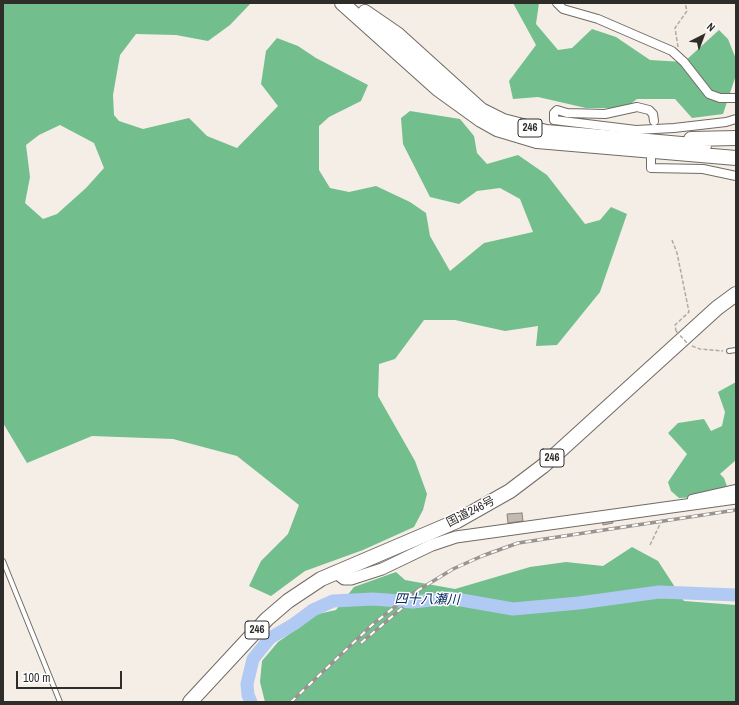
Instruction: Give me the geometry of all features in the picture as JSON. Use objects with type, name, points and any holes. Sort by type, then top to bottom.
[{"type":"highway","points":[[342,3],[438,89],[481,120],[497,129],[537,140],[736,158]]},
{"type":"highway","name":"246","points":[[355,3],[374,20],[397,34],[481,110],[503,121],[546,132],[654,150]]},
{"type":"highway","points":[[654,150],[736,138]]},
{"type":"highway","points":[[654,150],[736,149]]},
{"type":"highway","points":[[654,150],[736,166]]},
{"type":"highway","name":"国道246号","points":[[190,702],[278,609],[302,590],[335,572],[457,521],[510,491],[543,466],[717,308],[736,294]]},
{"type":"street","points":[[557,3],[563,9],[598,19],[672,51],[681,59],[709,94],[720,98],[736,98]]},
{"type":"street","points":[[654,121],[653,114],[649,110],[637,107],[605,114],[567,113],[557,110],[554,113],[554,120],[636,130],[674,128],[726,122],[736,118]]},
{"type":"street","points":[[654,150],[650,168],[703,169],[736,176]]},
{"type":"street","points":[[679,506],[687,500],[736,489]]},
{"type":"street","points":[[335,572],[344,579],[351,579],[382,569],[432,545],[456,537],[736,498]]},
{"type":"lane","points":[[729,351],[736,350]]},
{"type":"lane","points":[[3,561],[60,702]]},
{"type":"path","points":[[681,59],[675,28],[687,11],[685,3]]},
{"type":"path","points":[[672,240],[677,253],[689,312],[675,325],[676,331],[688,344],[700,349],[729,351]]},
{"type":"path","points":[[650,545],[663,516]]},
{"type":"green space","points":[[3,3],[251,3],[230,25],[208,41],[176,35],[136,34],[120,55],[113,95],[114,115],[119,121],[143,129],[189,118],[207,136],[237,148],[278,106],[261,84],[266,51],[277,38],[298,46],[316,58],[368,85],[361,101],[329,117],[319,126],[319,170],[330,188],[349,192],[376,186],[410,202],[426,213],[430,236],[450,271],[484,243],[533,232],[520,199],[500,188],[477,191],[459,204],[430,197],[403,144],[401,118],[410,111],[460,119],[474,136],[477,153],[487,164],[518,155],[547,175],[585,224],[600,220],[611,207],[627,214],[600,292],[557,345],[536,346],[538,326],[505,331],[455,320],[424,320],[395,359],[379,364],[378,396],[415,461],[427,494],[423,510],[414,527],[363,550],[305,571],[271,596],[249,586],[261,561],[288,534],[299,505],[237,456],[173,439],[92,436],[27,463],[3,423]],"holes":[[[60,125],[94,143],[104,168],[86,188],[57,214],[43,219],[25,203],[30,177],[26,145],[39,135]]]},
{"type":"green space","points":[[513,3],[539,3],[536,24],[558,50],[572,48],[592,29],[616,37],[650,60],[684,62],[719,30],[728,39],[736,59],[736,75],[723,114],[692,118],[675,99],[637,99],[625,108],[586,108],[538,97],[513,99],[509,81],[536,45]]},
{"type":"green space","points":[[736,382],[736,460],[720,474],[724,478],[730,495],[679,498],[671,491],[668,482],[687,454],[668,433],[678,423],[704,419],[711,431],[722,426],[725,412],[718,392]]},
{"type":"green space","points":[[632,547],[658,561],[684,601],[736,605],[736,702],[265,702],[260,682],[262,661],[278,642],[318,614],[336,610],[354,587],[396,572],[405,580],[455,589],[530,567],[566,562],[603,566]]},
{"type":"building","points":[[522,513],[523,521],[508,523],[507,514]]},
{"type":"building","points":[[612,518],[613,523],[603,525],[602,520]]},
{"type":"waterway","name":"四十八瀬川","points":[[251,702],[248,695],[247,684],[253,659],[270,638],[294,624],[313,610],[333,601],[373,599],[413,602],[450,598],[513,609],[579,603],[659,592],[736,595]]},
{"type":"railway","points":[[291,702],[372,625],[407,597],[453,569],[482,556],[518,543],[736,510]]},
{"type":"railway","points":[[361,643],[402,608]]}]
